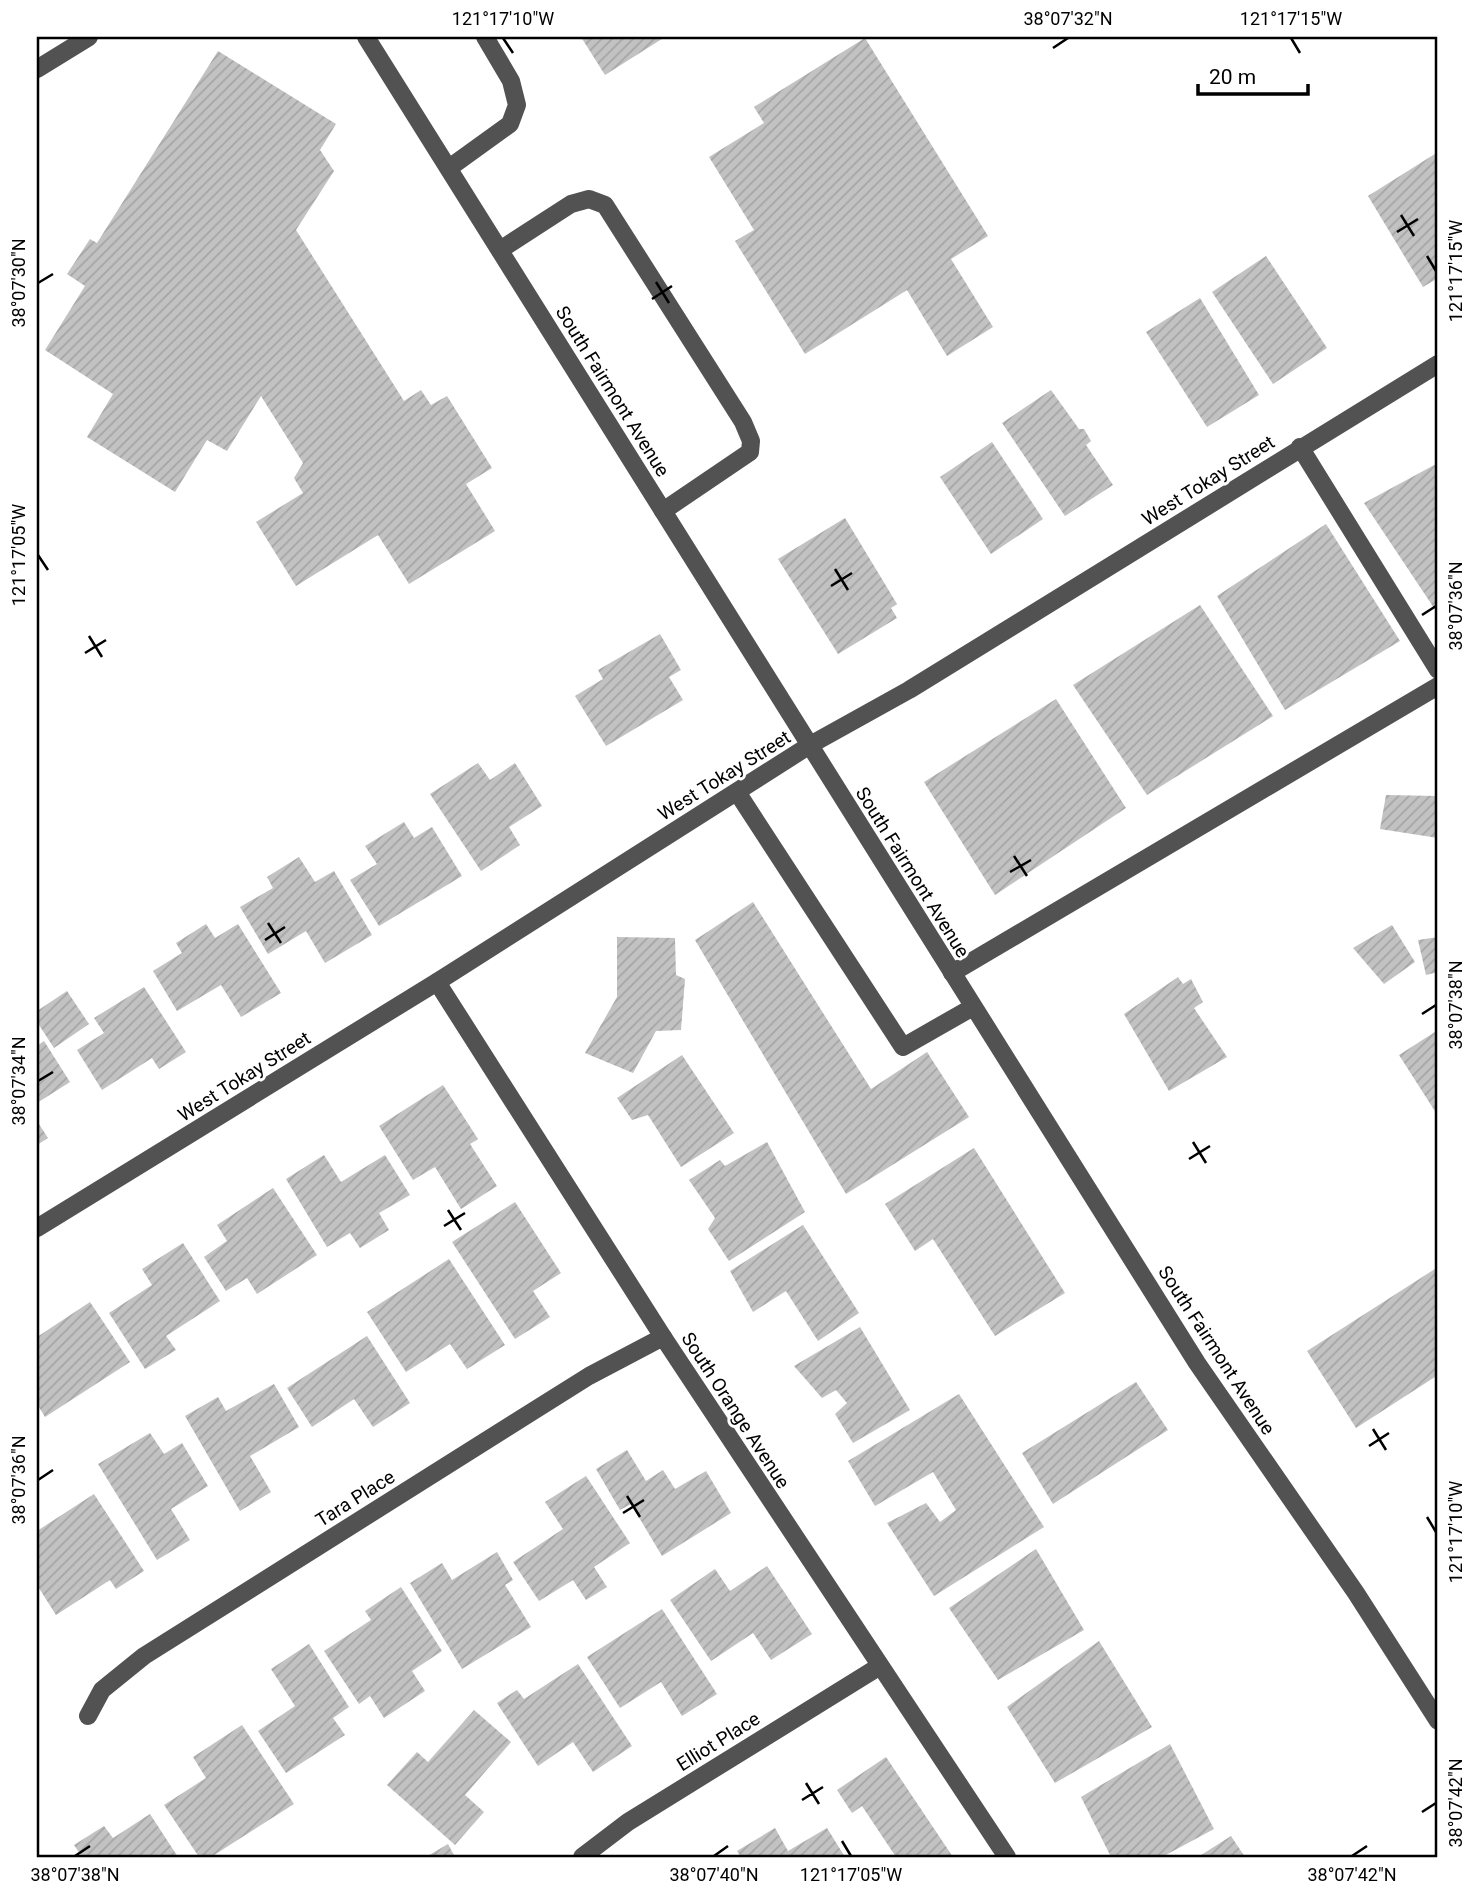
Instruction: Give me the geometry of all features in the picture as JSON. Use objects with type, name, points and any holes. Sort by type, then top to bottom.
[{"type":"street","points":[[37,69],[89,37]]},
{"type":"street","name":"South Fairmont Avenue","points":[[366,37],[1197,1363],[1356,1593],[1438,1721]]},
{"type":"street","points":[[449,168],[510,124],[517,105],[511,81],[485,37]]},
{"type":"street","points":[[500,250],[571,204],[589,199],[606,205],[743,422],[751,441],[750,452],[663,512]]},
{"type":"street","name":"West Tokay Street","points":[[37,1228],[437,982],[810,745],[909,690],[1438,364]]},
{"type":"street","points":[[1300,447],[1438,670]]},
{"type":"street","points":[[952,973],[1438,686]]},
{"type":"street","points":[[737,792],[903,1047],[973,1007]]},
{"type":"street","name":"South Orange Avenue","points":[[437,982],[663,1337],[1007,1857]]},
{"type":"street","name":"Tara Place","points":[[88,1716],[102,1690],[144,1656],[589,1376],[663,1337]]},
{"type":"street","name":"Elliot Place","points":[[582,1857],[628,1822],[880,1666]]},
{"type":"building","points":[[581,37],[665,37],[605,75]]},
{"type":"building","points":[[865,38],[988,236],[951,259],[993,327],[947,356],[907,290],[805,354],[735,241],[754,230],[709,157],[764,123],[754,107]]},
{"type":"building","points":[[218,51],[336,124],[320,150],[334,171],[296,230],[404,401],[421,390],[431,405],[447,396],[492,468],[466,484],[495,531],[409,584],[378,535],[296,586],[256,522],[303,493],[294,478],[303,463],[261,396],[227,451],[207,440],[175,492],[87,437],[113,394],[45,350],[85,286],[67,274],[90,239],[97,243]]},
{"type":"building","points":[[1438,152],[1438,278],[1423,287],[1368,196]]},
{"type":"building","points":[[1266,256],[1327,348],[1273,384],[1212,292]]},
{"type":"building","points":[[1200,298],[1259,395],[1207,427],[1146,332]]},
{"type":"building","points":[[1051,390],[1079,429],[1084,429],[1091,441],[1086,445],[1113,485],[1065,516],[1002,423]]},
{"type":"building","points":[[992,442],[1043,519],[991,554],[940,477]]},
{"type":"building","points":[[1438,463],[1438,614],[1364,503]]},
{"type":"building","points":[[845,518],[897,604],[891,608],[897,618],[838,654],[778,559]]},
{"type":"building","points":[[1326,524],[1400,641],[1285,710],[1217,596]]},
{"type":"building","points":[[1200,605],[1273,716],[1147,795],[1073,685]]},
{"type":"building","points":[[660,634],[681,670],[669,677],[683,700],[606,746],[575,696],[603,679],[598,670]]},
{"type":"building","points":[[1056,699],[1126,808],[995,895],[924,782]]},
{"type":"building","points":[[478,763],[490,780],[515,763],[542,806],[509,827],[520,845],[481,871],[430,794]]},
{"type":"building","points":[[1386,795],[1438,796],[1438,838],[1380,829]]},
{"type":"building","points":[[404,822],[414,838],[432,827],[462,876],[379,926],[350,880],[377,864],[365,846]]},
{"type":"building","points":[[299,857],[315,882],[334,871],[372,935],[325,963],[306,931],[268,954],[240,907],[273,888],[267,877]]},
{"type":"building","points":[[753,902],[871,1089],[927,1052],[969,1117],[846,1194],[695,940]]},
{"type":"building","points":[[206,924],[215,938],[238,924],[281,993],[241,1017],[221,985],[177,1011],[153,971],[182,953],[176,943]]},
{"type":"building","points":[[1392,925],[1415,962],[1384,984],[1353,948]]},
{"type":"building","points":[[617,937],[675,938],[676,975],[685,979],[681,1030],[656,1031],[633,1073],[585,1053],[617,997]]},
{"type":"building","points":[[1438,937],[1438,972],[1426,975],[1418,940]]},
{"type":"building","points":[[1178,977],[1183,984],[1191,979],[1203,1002],[1194,1008],[1227,1057],[1169,1091],[1124,1014]]},
{"type":"building","points":[[144,987],[186,1052],[159,1069],[152,1058],[102,1090],[77,1050],[104,1033],[94,1018]]},
{"type":"building","points":[[67,991],[89,1024],[54,1048],[37,1022],[37,1011]]},
{"type":"building","points":[[1438,1030],[1438,1116],[1399,1055]]},
{"type":"building","points":[[44,1041],[70,1082],[37,1103],[37,1046]]},
{"type":"building","points":[[682,1055],[734,1133],[681,1167],[648,1115],[632,1120],[617,1098]]},
{"type":"building","points":[[443,1085],[478,1139],[470,1144],[497,1186],[461,1209],[435,1167],[413,1180],[379,1126]]},
{"type":"building","points":[[37,1121],[48,1138],[37,1145]]},
{"type":"building","points":[[767,1142],[805,1212],[729,1261],[708,1229],[715,1218],[689,1180],[720,1160],[725,1166]]},
{"type":"building","points":[[974,1148],[1065,1293],[995,1336],[933,1239],[915,1251],[885,1204]]},
{"type":"building","points":[[324,1155],[341,1182],[385,1155],[410,1195],[379,1213],[389,1230],[360,1248],[350,1233],[327,1247],[286,1179]]},
{"type":"building","points":[[273,1188],[317,1255],[257,1294],[247,1278],[226,1291],[204,1257],[227,1241],[217,1225]]},
{"type":"building","points":[[515,1202],[561,1273],[533,1291],[550,1317],[515,1339],[452,1242]]},
{"type":"building","points":[[803,1225],[859,1313],[818,1341],[786,1291],[753,1312],[730,1271]]},
{"type":"building","points":[[183,1243],[220,1301],[166,1336],[176,1350],[145,1369],[109,1313],[152,1285],[142,1269]]},
{"type":"building","points":[[449,1259],[505,1345],[467,1369],[450,1344],[406,1372],[367,1312]]},
{"type":"building","points":[[1438,1267],[1438,1375],[1356,1428],[1307,1351]]},
{"type":"building","points":[[90,1302],[130,1362],[45,1417],[37,1404],[37,1337]]},
{"type":"building","points":[[860,1327],[910,1410],[853,1443],[835,1414],[847,1403],[836,1390],[822,1398],[794,1366]]},
{"type":"building","points":[[367,1336],[410,1403],[373,1427],[354,1399],[312,1427],[287,1388]]},
{"type":"building","points":[[1136,1382],[1168,1430],[1053,1504],[1022,1453]]},
{"type":"building","points":[[274,1384],[299,1427],[250,1456],[271,1492],[240,1511],[185,1416],[218,1397],[226,1411]]},
{"type":"building","points":[[959,1394],[1044,1527],[934,1596],[887,1523],[926,1503],[940,1522],[956,1510],[933,1472],[875,1506],[848,1461]]},
{"type":"building","points":[[150,1433],[164,1454],[182,1443],[208,1486],[171,1509],[190,1540],[157,1560],[98,1464]]},
{"type":"building","points":[[627,1450],[646,1481],[663,1470],[675,1489],[706,1471],[731,1513],[662,1556],[631,1504],[620,1510],[596,1469]]},
{"type":"building","points":[[586,1476],[630,1543],[594,1567],[607,1587],[586,1600],[573,1580],[539,1601],[513,1562],[563,1529],[545,1502]]},
{"type":"building","points":[[94,1494],[144,1571],[116,1589],[110,1580],[56,1615],[37,1585],[37,1531]]},
{"type":"building","points":[[1036,1549],[1084,1630],[998,1680],[949,1608]]},
{"type":"building","points":[[497,1552],[513,1580],[505,1585],[531,1627],[462,1669],[410,1583],[442,1563],[452,1580]]},
{"type":"building","points":[[767,1566],[812,1634],[771,1660],[753,1633],[711,1661],[670,1600],[715,1569],[730,1591]]},
{"type":"building","points":[[401,1587],[442,1651],[412,1671],[425,1691],[384,1718],[370,1696],[359,1704],[324,1651],[371,1620],[365,1611]]},
{"type":"building","points":[[662,1609],[717,1694],[682,1716],[661,1682],[620,1708],[587,1657]]},
{"type":"building","points":[[1099,1641],[1152,1727],[1055,1783],[1007,1707]]},
{"type":"building","points":[[309,1644],[349,1707],[333,1718],[345,1735],[286,1773],[258,1731],[295,1706],[271,1669]]},
{"type":"building","points":[[578,1664],[632,1746],[593,1772],[573,1742],[538,1766],[497,1703],[517,1690],[524,1699]]},
{"type":"building","points":[[474,1710],[511,1742],[465,1795],[484,1812],[455,1845],[387,1785],[417,1752],[428,1762]]},
{"type":"building","points":[[242,1725],[294,1804],[211,1857],[199,1857],[164,1805],[206,1778],[193,1757]]},
{"type":"building","points":[[1170,1744],[1214,1829],[1162,1857],[1111,1857],[1081,1797]]},
{"type":"building","points":[[886,1757],[953,1857],[896,1857],[862,1806],[852,1813],[837,1790]]},
{"type":"building","points":[[150,1814],[178,1857],[82,1857],[74,1845],[104,1826],[113,1838]]},
{"type":"building","points":[[775,1828],[788,1851],[827,1828],[845,1857],[741,1857],[737,1851]]},
{"type":"building","points":[[1231,1836],[1245,1857],[1198,1857]]},
{"type":"building","points":[[448,1844],[455,1857],[426,1857]]}]
